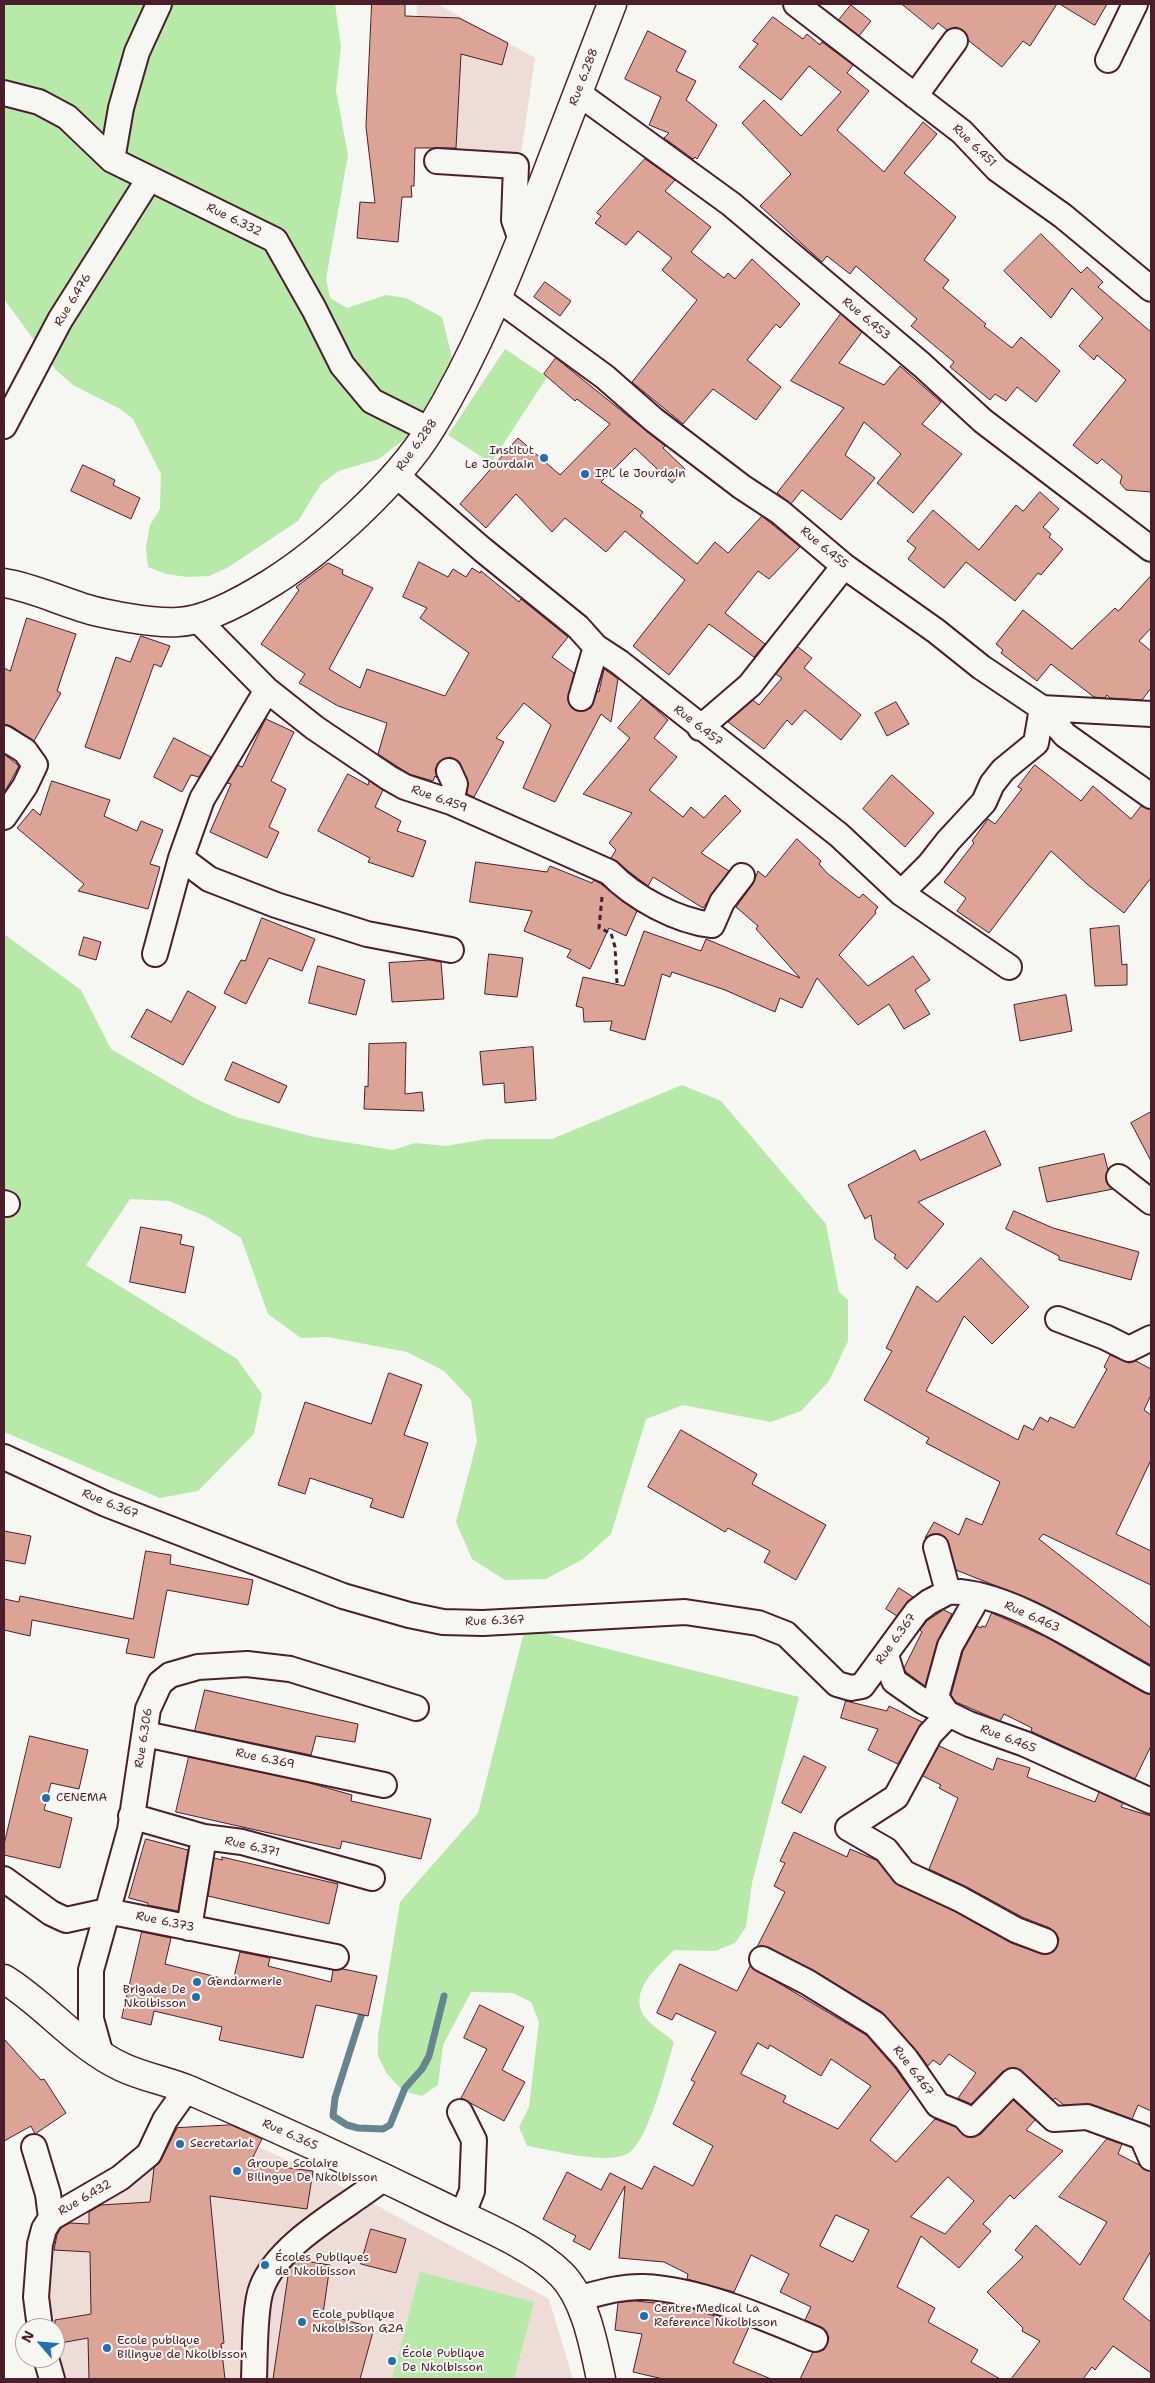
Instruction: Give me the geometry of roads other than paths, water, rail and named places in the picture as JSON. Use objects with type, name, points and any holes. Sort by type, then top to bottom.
[{"type":"street","points":[[112,160],[121,108],[137,52],[160,4]]},
{"type":"street","name":"Rue 6.288","points":[[4,583],[41,592],[81,607],[157,622],[179,622],[197,619],[253,594],[293,569],[351,520],[395,474],[430,430],[476,345],[521,240],[612,4]]},
{"type":"street","name":"Rue 6.451","points":[[796,4],[962,132],[997,169],[1063,216],[1151,289]]},
{"type":"street","points":[[1108,60],[1135,4]]},
{"type":"street","points":[[916,96],[955,41]]},
{"type":"street","name":"Rue 6.332","points":[[4,93],[39,102],[67,118],[112,160],[275,240],[314,309],[342,365],[372,401],[430,430]]},
{"type":"street","name":"Rue 6.453","points":[[578,93],[731,204],[922,365],[983,421],[1151,549]]},
{"type":"street","points":[[437,161],[516,166],[514,220],[521,240]]},
{"type":"street","name":"Rue 6.476","points":[[4,426],[60,320],[149,179]]},
{"type":"street","name":"Rue 6.455","points":[[497,298],[606,377],[654,420],[742,487],[780,512],[844,566],[936,631],[981,667],[1042,708],[1065,735],[1151,796]]},
{"type":"street","name":"Rue 6.457","points":[[395,474],[483,550],[578,627],[596,647],[619,662],[700,728],[839,835],[901,893],[1009,967]]},
{"type":"street","points":[[700,728],[750,685],[844,566]]},
{"type":"street","name":"Rue 6.459","points":[[197,619],[267,690],[315,728],[405,787],[451,802],[609,872],[624,888],[643,899],[697,923],[712,925],[722,902],[742,876]]},
{"type":"street","points":[[580,698],[596,647]]},
{"type":"street","points":[[155,954],[181,858],[202,798],[267,690]]},
{"type":"street","points":[[901,893],[930,864],[948,840],[984,802],[992,784],[1003,770],[1036,743],[1042,708],[1151,714]]},
{"type":"street","points":[[4,738],[25,751],[35,765],[25,786],[4,817]]},
{"type":"street","points":[[449,772],[455,784],[451,802]]},
{"type":"street","points":[[181,858],[209,879],[276,905],[367,934],[451,950]]},
{"type":"street","points":[[1119,1177],[1151,1202]]},
{"type":"street","points":[[1058,1319],[1105,1337],[1129,1349],[1151,1338]]},
{"type":"street","name":"Rue 6.367","points":[[4,1457],[106,1504],[344,1596],[409,1615],[443,1622],[483,1623],[685,1612],[758,1623],[786,1634],[837,1684],[852,1688],[862,1686],[916,1611],[948,1592]]},
{"type":"street","points":[[936,1547],[948,1592]]},
{"type":"street","name":"Rue 6.463","points":[[948,1592],[979,1595],[1054,1626],[1151,1681]]},
{"type":"street","points":[[979,1595],[950,1646],[936,1697],[948,1715],[930,1734],[896,1798],[848,1828],[886,1850],[904,1874],[960,1899],[1016,1930],[1044,1941]]},
{"type":"street","name":"Rue 6.465","points":[[886,1655],[894,1681],[924,1702],[948,1715],[1025,1744],[1151,1801]]},
{"type":"street","name":"Rue 6.306","points":[[101,2055],[91,2019],[91,1978],[107,1911],[130,1830],[148,1709],[160,1683],[170,1675],[198,1667],[247,1664],[290,1669],[416,1708]]},
{"type":"street","name":"Rue 6.369","points":[[145,1734],[384,1785]]},
{"type":"street","name":"Rue 6.371","points":[[132,1816],[204,1837],[242,1842],[372,1878]]},
{"type":"street","points":[[189,1928],[204,1837]]},
{"type":"street","name":"Rue 6.373","points":[[4,1879],[51,1913],[66,1920],[107,1911],[336,1957]]},
{"type":"street","name":"Rue 6.467","points":[[762,1959],[807,1982],[875,2024],[906,2059],[938,2105],[964,2116],[971,2124],[1013,2081],[1054,2119],[1087,2117],[1142,2137],[1151,2158]]},
{"type":"street","name":"Rue 6.365","points":[[4,1979],[46,2010],[101,2055],[122,2067],[187,2089],[384,2178],[511,2241],[547,2263],[562,2276],[577,2299],[589,2327],[601,2379]]},
{"type":"street","name":"Rue 6.432","points":[[39,2318],[36,2297],[40,2244],[44,2229],[52,2218],[120,2178],[149,2154],[165,2120],[187,2089]]},
{"type":"street","points":[[460,2112],[474,2140],[472,2191],[462,2216]]},
{"type":"street","points":[[34,2147],[48,2194],[52,2218]]},
{"type":"street","points":[[254,2379],[261,2289],[272,2267],[316,2225],[355,2201],[384,2178]]},
{"type":"street","points":[[577,2299],[612,2290],[643,2287],[672,2290],[747,2312],[815,2339]]},
{"type":"waterway","points":[[364,2007],[335,2098],[333,2116],[347,2125],[358,2128],[383,2129],[390,2125],[405,2088],[422,2069],[429,2056],[444,1996]]},
{"type":"place","name":"Institut Le Jourdain","points":[[544,458]]},
{"type":"place","name":"IPL le Jourdain","points":[[585,474]]},
{"type":"place","name":"CENEMA","points":[[46,1798]]},
{"type":"place","name":"Gendarmerie","points":[[197,1982]]},
{"type":"place","name":"Brigade De Nkolbisson","points":[[196,1997]]},
{"type":"place","name":"Secretariat","points":[[180,2144]]},
{"type":"place","name":"Groupe Scolaire Bilingue De Nkolbisson","points":[[237,2171]]},
{"type":"place","name":"Écoles Publiques de Nkolbisson","points":[[265,2265]]},
{"type":"place","name":"Centre Medical La Reference Nkolbisson","points":[[644,2316]]},
{"type":"place","name":"Ecole publique Nkolbisson G2A","points":[[302,2322]]},
{"type":"place","name":"Ecole publique Bilingue de Nkolbisson","points":[[107,2348]]},
{"type":"place","name":"École Publique De Nkolbisson","points":[[392,2361]]}]
